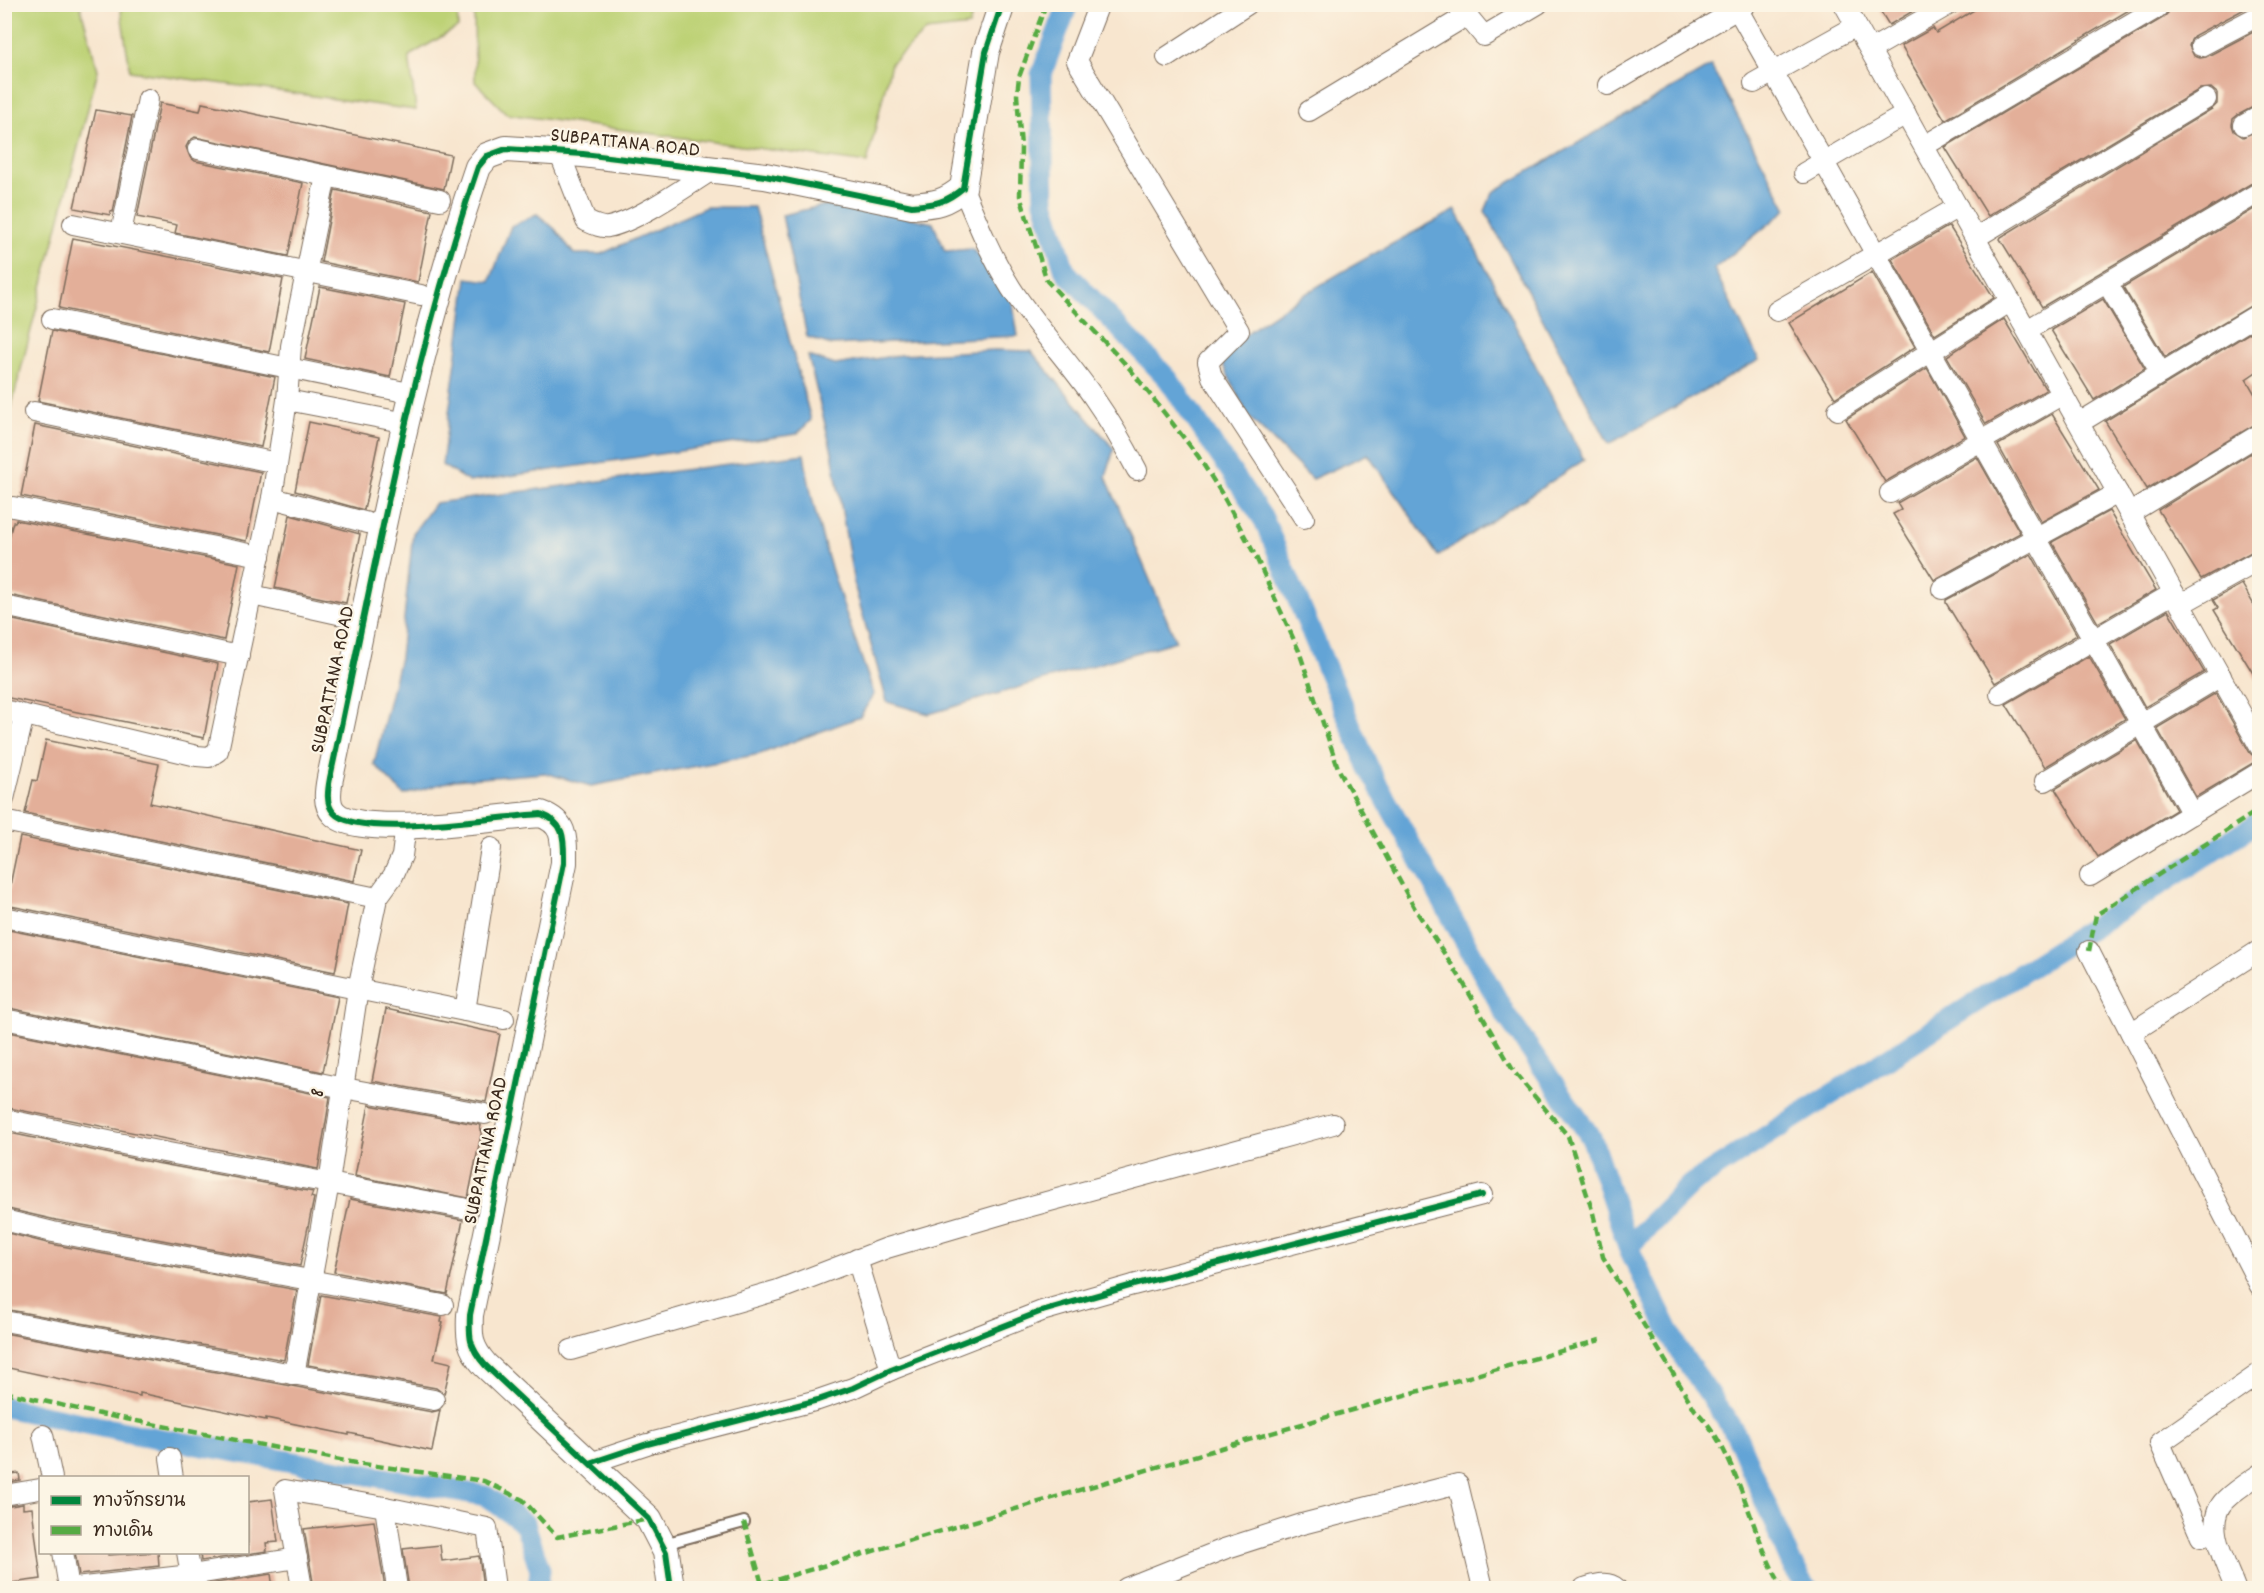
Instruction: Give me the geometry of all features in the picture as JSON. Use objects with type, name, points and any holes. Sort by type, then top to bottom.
[{"type":"street","points":[[1002,4],[986,52],[963,188],[983,236],[1010,285],[1041,332],[1093,397],[1137,470]]},
{"type":"street","points":[[1099,4],[1077,61],[1239,331],[1208,362],[1212,377],[1304,518]]},
{"type":"street","points":[[1167,57],[1248,4]]},
{"type":"street","points":[[1309,111],[1462,10],[1484,36],[1538,4]]},
{"type":"street","points":[[1844,4],[2221,676],[2254,722],[2259,747]]},
{"type":"street","points":[[1870,50],[1950,4]]},
{"type":"street","points":[[1608,84],[1742,7],[1773,73],[2192,813]]},
{"type":"street","points":[[1924,146],[2157,8]]},
{"type":"street","points":[[2201,46],[2259,15]]},
{"type":"street","points":[[1754,83],[1856,26]]},
{"type":"street","points":[[121,233],[148,99]]},
{"type":"street","points":[[1975,238],[2206,99]]},
{"type":"street","points":[[1804,172],[1906,114]]},
{"type":"street","points":[[198,149],[440,200]]},
{"type":"street","name":"SUBPATTANA ROAD","points":[[671,1588],[664,1544],[649,1519],[485,1365],[474,1353],[469,1336],[470,1315],[564,863],[564,840],[560,826],[553,818],[541,814],[455,824],[406,825],[345,820],[334,814],[328,805],[328,793],[407,423],[431,323],[478,167],[487,156],[506,149],[560,152],[765,176],[912,206],[937,204],[951,198],[963,188]]},
{"type":"street","points":[[560,152],[586,220],[596,226],[607,227],[622,223],[712,170]]},
{"type":"street","points":[[4,711],[197,756],[209,757],[218,751],[272,498],[291,346],[326,176]]},
{"type":"street","points":[[2027,330],[2258,193]]},
{"type":"street","points":[[1777,311],[1958,207]]},
{"type":"street","points":[[73,224],[421,295]]},
{"type":"street","points":[[2107,283],[2161,373]]},
{"type":"street","points":[[1838,410],[2011,301]]},
{"type":"street","points":[[2079,423],[2259,313]]},
{"type":"street","points":[[52,319],[414,394]]},
{"type":"street","points":[[1890,493],[2063,394]]},
{"type":"street","points":[[286,400],[407,423]]},
{"type":"street","points":[[34,412],[277,463]]},
{"type":"street","points":[[2130,513],[2259,434]]},
{"type":"street","points":[[1942,589],[2118,493]]},
{"type":"street","points":[[272,498],[368,523]]},
{"type":"street","points":[[13,507],[260,556]]},
{"type":"street","points":[[2000,694],[2093,639],[2259,560]]},
{"type":"street","points":[[252,595],[348,616]]},
{"type":"street","points":[[4,606],[239,656]]},
{"type":"street","points":[[2045,781],[2221,676]]},
{"type":"street","points":[[4,799],[24,715]]},
{"type":"street","points":[[2090,876],[2259,772]]},
{"type":"street","points":[[4,821],[377,898]]},
{"type":"street","name":"8","points":[[294,1375],[329,1183],[358,989],[377,898],[393,876],[402,856],[406,825]]},
{"type":"street","points":[[465,1011],[491,848]]},
{"type":"street","points":[[4,917],[504,1020]]},
{"type":"street","points":[[2131,1033],[2259,950]]},
{"type":"street","points":[[2089,951],[2259,1286]]},
{"type":"street","points":[[4,1019],[344,1088],[485,1114]]},
{"type":"street","points":[[4,1119],[463,1208]]},
{"type":"street","points":[[571,1350],[778,1290],[857,1259],[1017,1209],[1333,1124]]},
{"type":"street","points":[[590,1463],[651,1442],[819,1400],[1042,1311],[1482,1194]]},
{"type":"street","points":[[4,1220],[53,1232],[442,1305]]},
{"type":"street","points":[[857,1259],[891,1371]]},
{"type":"street","points":[[4,1321],[434,1400]]},
{"type":"street","points":[[2201,1537],[2160,1443],[2259,1373]]},
{"type":"street","points":[[43,1435],[52,1476]]},
{"type":"street","points":[[2235,1588],[2219,1546],[2215,1515],[2224,1501],[2259,1474]]},
{"type":"street","points":[[1126,1588],[1224,1549],[1302,1524],[1458,1484],[1483,1588]]},
{"type":"street","points":[[4,1495],[39,1489]]},
{"type":"street","points":[[302,1588],[285,1490],[487,1528],[495,1588]]},
{"type":"street","points":[[385,1507],[397,1588]]},
{"type":"street","points":[[63,1554],[69,1588]]},
{"type":"street","points":[[187,1554],[191,1575]]},
{"type":"street","points":[[75,1588],[191,1575],[297,1558]]},
{"type":"street","points":[[1584,1588],[1601,1583],[1616,1588]]},
{"type":"lane","points":[[664,1544],[744,1522]]},
{"type":"green space","points":[[5,4],[80,5],[98,70],[5,431]]},
{"type":"green space","points":[[474,4],[975,5],[969,26],[926,31],[891,63],[867,163],[507,114],[475,82]]},
{"type":"green space","points":[[120,5],[457,5],[458,27],[409,56],[416,110],[130,71]]},
{"type":"water","points":[[1711,66],[1787,209],[1714,269],[1759,360],[1609,444],[1485,211],[1493,192]]},
{"type":"water","points":[[821,206],[862,207],[933,223],[945,251],[972,249],[1010,286],[1018,336],[831,345],[807,337],[782,215]]},
{"type":"water","points":[[706,207],[754,207],[811,420],[797,434],[469,482],[442,465],[467,278],[490,281],[511,226],[537,214],[555,229],[574,254],[601,254]]},
{"type":"water","points":[[1456,210],[1584,460],[1438,556],[1368,454],[1312,479],[1248,416],[1218,355],[1304,295],[1364,259]]},
{"type":"water","points":[[995,350],[1031,351],[1114,449],[1106,477],[1176,641],[929,714],[887,702],[854,584],[832,452],[808,356],[835,365],[900,355]]},
{"type":"water","points":[[804,454],[824,545],[874,694],[860,717],[760,754],[591,786],[545,773],[454,780],[404,795],[374,764],[400,657],[413,533],[435,503]]},
{"type":"building","points":[[1876,4],[1919,4],[1920,7],[1889,25]]},
{"type":"building","points":[[1984,4],[2139,4],[1945,120],[1901,46],[1933,28],[1936,33]]},
{"type":"building","points":[[2168,4],[2254,4],[2195,35],[2189,46],[2194,56],[2206,57],[2259,29],[2259,104],[2238,115],[2233,119],[2232,125],[2234,131],[2243,137],[2259,130],[2259,181],[2042,307],[2000,239],[2001,237],[2212,109],[2217,104],[2217,93],[2211,88],[2200,89],[1988,216],[1945,147],[2163,18],[2168,13]]},
{"type":"building","points":[[160,103],[200,111],[202,103],[451,155],[444,189],[195,137],[186,147],[190,157],[195,161],[303,183],[295,223],[288,256],[175,233],[177,225],[137,217]]},
{"type":"building","points":[[96,110],[132,116],[113,212],[111,211],[110,215],[74,208]]},
{"type":"building","points":[[335,190],[432,211],[418,282],[321,262]]},
{"type":"building","points":[[2259,206],[2259,301],[2165,357],[2123,287]]},
{"type":"building","points":[[1949,226],[1994,298],[1935,335],[1892,259]]},
{"type":"building","points":[[73,238],[283,279],[269,352],[59,308]]},
{"type":"building","points":[[1872,272],[1915,347],[1835,398],[1789,323]]},
{"type":"building","points":[[320,287],[405,304],[390,377],[305,359]]},
{"type":"building","points":[[2103,299],[2145,369],[2094,400],[2051,330]]},
{"type":"building","points":[[2004,319],[2046,390],[1986,424],[1947,356]]},
{"type":"building","points":[[2259,327],[2259,370],[2246,379],[2259,401],[2259,422],[2147,489],[2105,421]]},
{"type":"building","points":[[52,331],[275,377],[261,447],[38,401]]},
{"type":"building","points":[[1927,368],[1965,436],[1885,482],[1846,419]]},
{"type":"building","points":[[2052,414],[2099,490],[2041,522],[1998,445]]},
{"type":"building","points":[[309,422],[379,437],[364,510],[295,491]]},
{"type":"building","points":[[35,425],[261,472],[247,541],[21,496]]},
{"type":"building","points":[[2259,448],[2259,548],[2201,579],[2158,510]]},
{"type":"building","points":[[1977,457],[2020,533],[1934,580],[1893,514],[1901,510],[1897,503]]},
{"type":"building","points":[[2109,511],[2156,590],[2098,623],[2052,542]]},
{"type":"building","points":[[290,515],[360,534],[346,603],[275,588]]},
{"type":"building","points":[[16,520],[239,564],[224,640],[4,594],[4,557],[13,522]]},
{"type":"building","points":[[2031,554],[2077,635],[1995,683],[1946,600]]},
{"type":"building","points":[[2242,584],[2259,614],[2259,683],[2214,610],[2218,608],[2213,600]]},
{"type":"building","points":[[2168,610],[2204,672],[2145,707],[2110,644]]},
{"type":"building","points":[[4,618],[218,664],[204,738],[4,697]]},
{"type":"building","points":[[2089,656],[2125,719],[2045,767],[2006,704]]},
{"type":"building","points":[[2216,693],[2250,753],[2258,760],[2196,797],[2157,728]]},
{"type":"building","points":[[46,740],[159,764],[150,803],[361,850],[354,881],[25,813],[33,780],[37,781]]},
{"type":"building","points":[[2137,740],[2176,810],[2098,857],[2055,789]]},
{"type":"building","points":[[20,837],[348,904],[335,972],[6,905]]},
{"type":"building","points":[[4,929],[338,997],[323,1072],[4,1007]]},
{"type":"building","points":[[386,1009],[500,1034],[486,1102],[372,1081]]},
{"type":"building","points":[[4,1031],[330,1097],[318,1169],[4,1107]]},
{"type":"building","points":[[369,1105],[481,1125],[480,1130],[482,1130],[468,1198],[355,1176]]},
{"type":"building","points":[[5,1132],[313,1192],[311,1197],[314,1198],[300,1266],[4,1208]]},
{"type":"building","points":[[350,1199],[463,1220],[447,1294],[334,1272]]},
{"type":"building","points":[[4,1232],[51,1244],[297,1290],[284,1360],[4,1309]]},
{"type":"building","points":[[321,1295],[442,1317],[441,1322],[443,1322],[434,1359],[451,1363],[444,1394],[436,1388],[308,1365]]},
{"type":"building","points":[[4,1333],[432,1412],[440,1410],[432,1451],[349,1433],[349,1435],[266,1418],[266,1420],[140,1393],[140,1396],[4,1367]]},
{"type":"building","points":[[19,1473],[20,1480],[4,1483],[4,1475]]},
{"type":"building","points":[[272,1499],[278,1542],[266,1543],[267,1551],[249,1554],[249,1502]]},
{"type":"building","points":[[23,1504],[23,1509],[32,1508],[41,1579],[4,1584],[4,1507]]},
{"type":"building","points":[[374,1521],[385,1588],[314,1588],[304,1529]]},
{"type":"building","points":[[440,1545],[442,1561],[479,1556],[483,1588],[409,1588],[403,1549]]},
{"type":"building","points":[[75,1554],[158,1554],[159,1566],[79,1575]]},
{"type":"building","points":[[200,1554],[247,1554],[201,1561]]},
{"type":"building","points":[[271,1574],[273,1588],[205,1588],[204,1585]]},
{"type":"waterway","points":[[1068,4],[1041,75],[1044,202],[1065,271],[1168,379],[1264,520],[1370,771],[1506,1015],[1592,1139],[1628,1247],[1678,1349],[1736,1434],[1791,1563],[1807,1588]]},
{"type":"waterway","points":[[1628,1247],[1691,1184],[2260,821]]},
{"type":"waterway","points":[[4,1407],[135,1434],[486,1496],[525,1524],[540,1570],[538,1588]]},
{"type":"marked path","points":[[1046,4],[1019,77],[1017,95],[1021,147],[1020,196],[1047,281],[1130,369],[1198,456],[1222,494],[1256,557],[1299,651],[1338,768],[1415,909],[1461,979],[1514,1072],[1568,1136],[1593,1213],[1603,1257],[1695,1410],[1723,1448],[1762,1544],[1783,1588]]},
{"type":"marked path","points":[[2089,951],[2096,915],[2260,809]]},
{"type":"marked path","points":[[744,1522],[762,1584],[1299,1425],[1600,1340]]},
{"type":"marked path","points":[[4,1392],[100,1414],[356,1463],[484,1481],[523,1500],[557,1537],[649,1519]]},
{"type":"cycle path","points":[[671,1588],[666,1552],[649,1519],[485,1365],[471,1342],[470,1315],[564,863],[563,840],[562,833],[555,822],[541,814],[400,826],[348,821],[331,809],[328,796],[329,782],[378,547],[432,317],[478,167],[487,156],[506,149],[583,154],[765,176],[912,206],[940,202],[963,188],[986,52],[1002,4]]},
{"type":"cycle path","points":[[590,1463],[647,1444],[818,1400],[1042,1311],[1133,1285],[1482,1195]]}]
